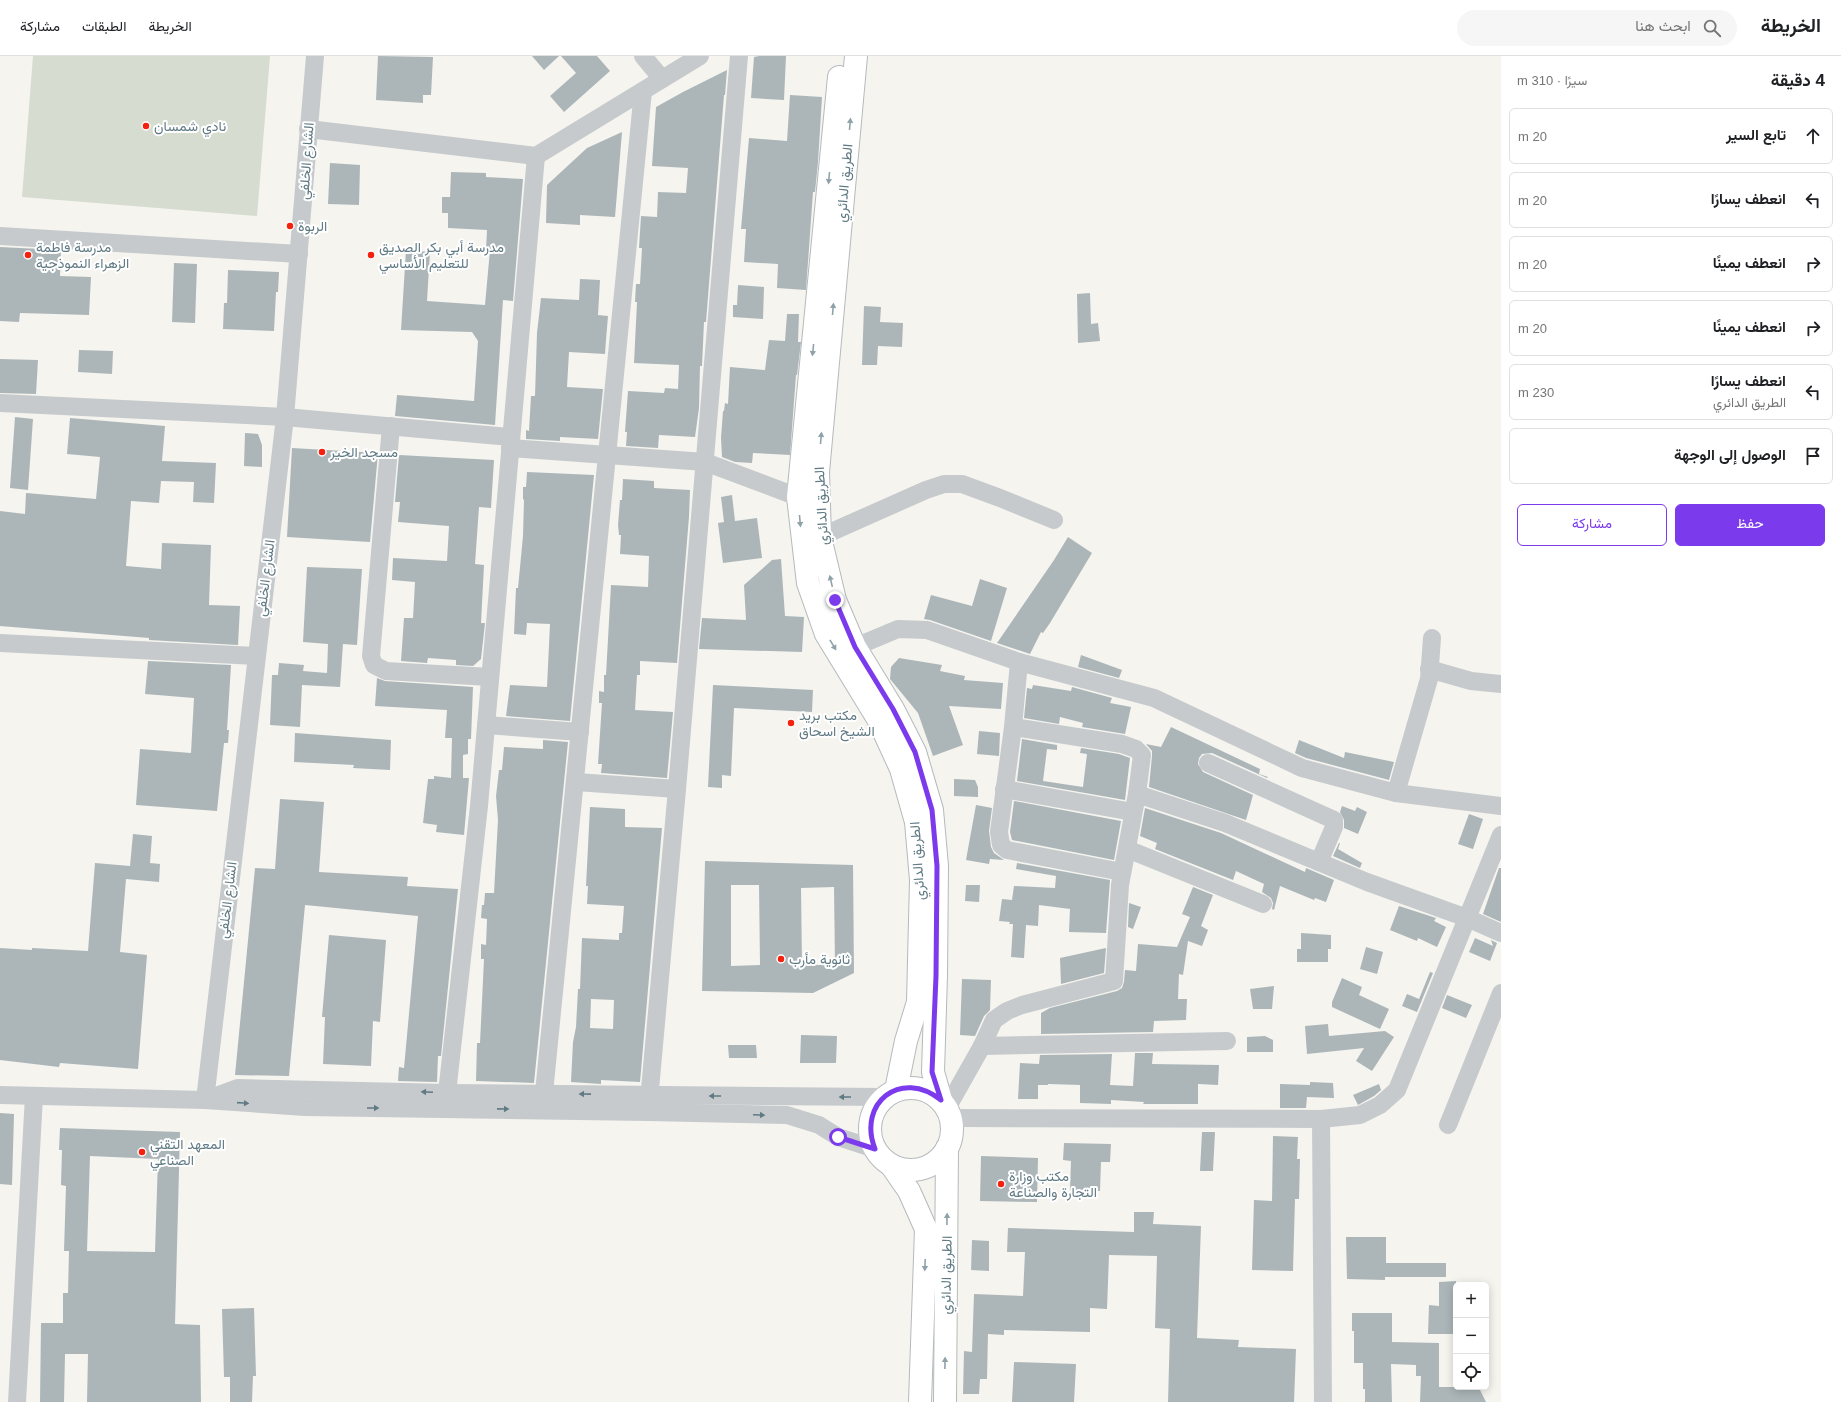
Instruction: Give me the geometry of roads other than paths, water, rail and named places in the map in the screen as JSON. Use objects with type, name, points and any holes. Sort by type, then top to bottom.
[{"type":"main road","name":"الطريق الدائري","points":[[841,56],[798,497],[808,583],[826,634],[878,719],[901,769],[916,822],[921,880],[918,1002],[890,1093]]},
{"type":"main road","name":"الطريق الدائري","points":[[856,56],[818,472],[820,537],[835,600],[855,647],[893,709],[915,752],[932,810],[937,866],[936,976],[932,1072],[946,1108]]},
{"type":"main road","points":[[905,1088],[924,1089],[946,1108],[951,1138],[941,1157],[933,1164],[912,1170],[891,1165],[882,1158],[875,1149],[871,1138],[870,1127],[872,1116],[877,1105],[890,1093],[905,1088]]},
{"type":"main road","name":"الطريق الدائري","points":[[945,1402],[947,1148]]},
{"type":"main road","name":"الطريق الدائري","points":[[891,1165],[909,1191],[926,1229],[920,1402]]},
{"type":"street","name":"الشارع الخلفي","points":[[205,1100],[285,417],[315,56]]},
{"type":"street","points":[[643,56],[662,79]]},
{"type":"street","points":[[308,129],[536,156],[700,56]]},
{"type":"street","points":[[649,1104],[739,56]]},
{"type":"street","points":[[544,1093],[576,782],[643,91]]},
{"type":"street","points":[[447,1101],[479,806],[536,156]]},
{"type":"street","points":[[0,236],[299,254]]},
{"type":"street","points":[[0,403],[285,417],[391,426],[607,455],[705,462],[798,497]]},
{"type":"street","points":[[391,426],[371,656],[374,665],[386,671],[490,677]]},
{"type":"street","points":[[820,537],[926,490],[944,484],[962,484],[1054,520]]},
{"type":"street","points":[[855,647],[898,629],[927,630],[1019,662],[1154,698],[1302,768],[1396,793],[1501,806]]},
{"type":"street","points":[[1396,793],[1428,679],[1432,638]]},
{"type":"street","points":[[0,643],[256,656]]},
{"type":"street","points":[[1019,662],[1013,727],[1004,789],[999,840],[1007,850],[1122,872]]},
{"type":"street","points":[[1429,669],[1471,681],[1501,684]]},
{"type":"street","points":[[486,725],[580,732]]},
{"type":"street","points":[[1013,727],[1122,744],[1136,749],[1142,755],[1137,794],[1119,893],[1114,981],[1022,1005],[1007,1011],[994,1020],[982,1046],[946,1108],[1321,1119],[1360,1115],[1380,1105],[1397,1090],[1501,835]]},
{"type":"street","points":[[1208,763],[1334,820],[1334,827],[1319,862]]},
{"type":"street","points":[[576,782],[677,789]]},
{"type":"street","points":[[1004,789],[1133,812]]},
{"type":"street","points":[[1137,794],[1225,823],[1319,862],[1467,918],[1501,933]]},
{"type":"street","points":[[1127,849],[1263,904]]},
{"type":"street","points":[[1448,1125],[1501,993]]},
{"type":"street","points":[[982,1046],[1227,1041]]},
{"type":"street","points":[[205,1100],[238,1088],[304,1089],[447,1101],[649,1104],[890,1093]]},
{"type":"street","points":[[304,1089],[305,1108]]},
{"type":"street","points":[[0,1095],[205,1100],[305,1108],[447,1101],[544,1093],[787,1116],[819,1126],[838,1137],[875,1149]]},
{"type":"street","points":[[17,1402],[34,1096]]},
{"type":"street","points":[[1321,1119],[1323,1402]]},
{"type":"place","name":"نادي شمسان","points":[[146,126]]},
{"type":"place","name":"الربوة","points":[[290,226]]},
{"type":"place","name":"مدرسة فاطمة الزهراء النموذجية","points":[[28,255]]},
{"type":"place","name":"مدرسة أبي بكر الصديق للتعليم الأساسي","points":[[371,255]]},
{"type":"place","name":"مسجد الخير","points":[[322,452]]},
{"type":"place","name":"مكتب بريد الشيخ اسحاق","points":[[791,723]]},
{"type":"place","name":"ثانوية مأرب","points":[[781,959]]},
{"type":"place","name":"المعهد التقني الصناعي","points":[[142,1152]]},
{"type":"place","name":"مكتب وزارة التجارة والصناعة","points":[[1001,1184]]}]
